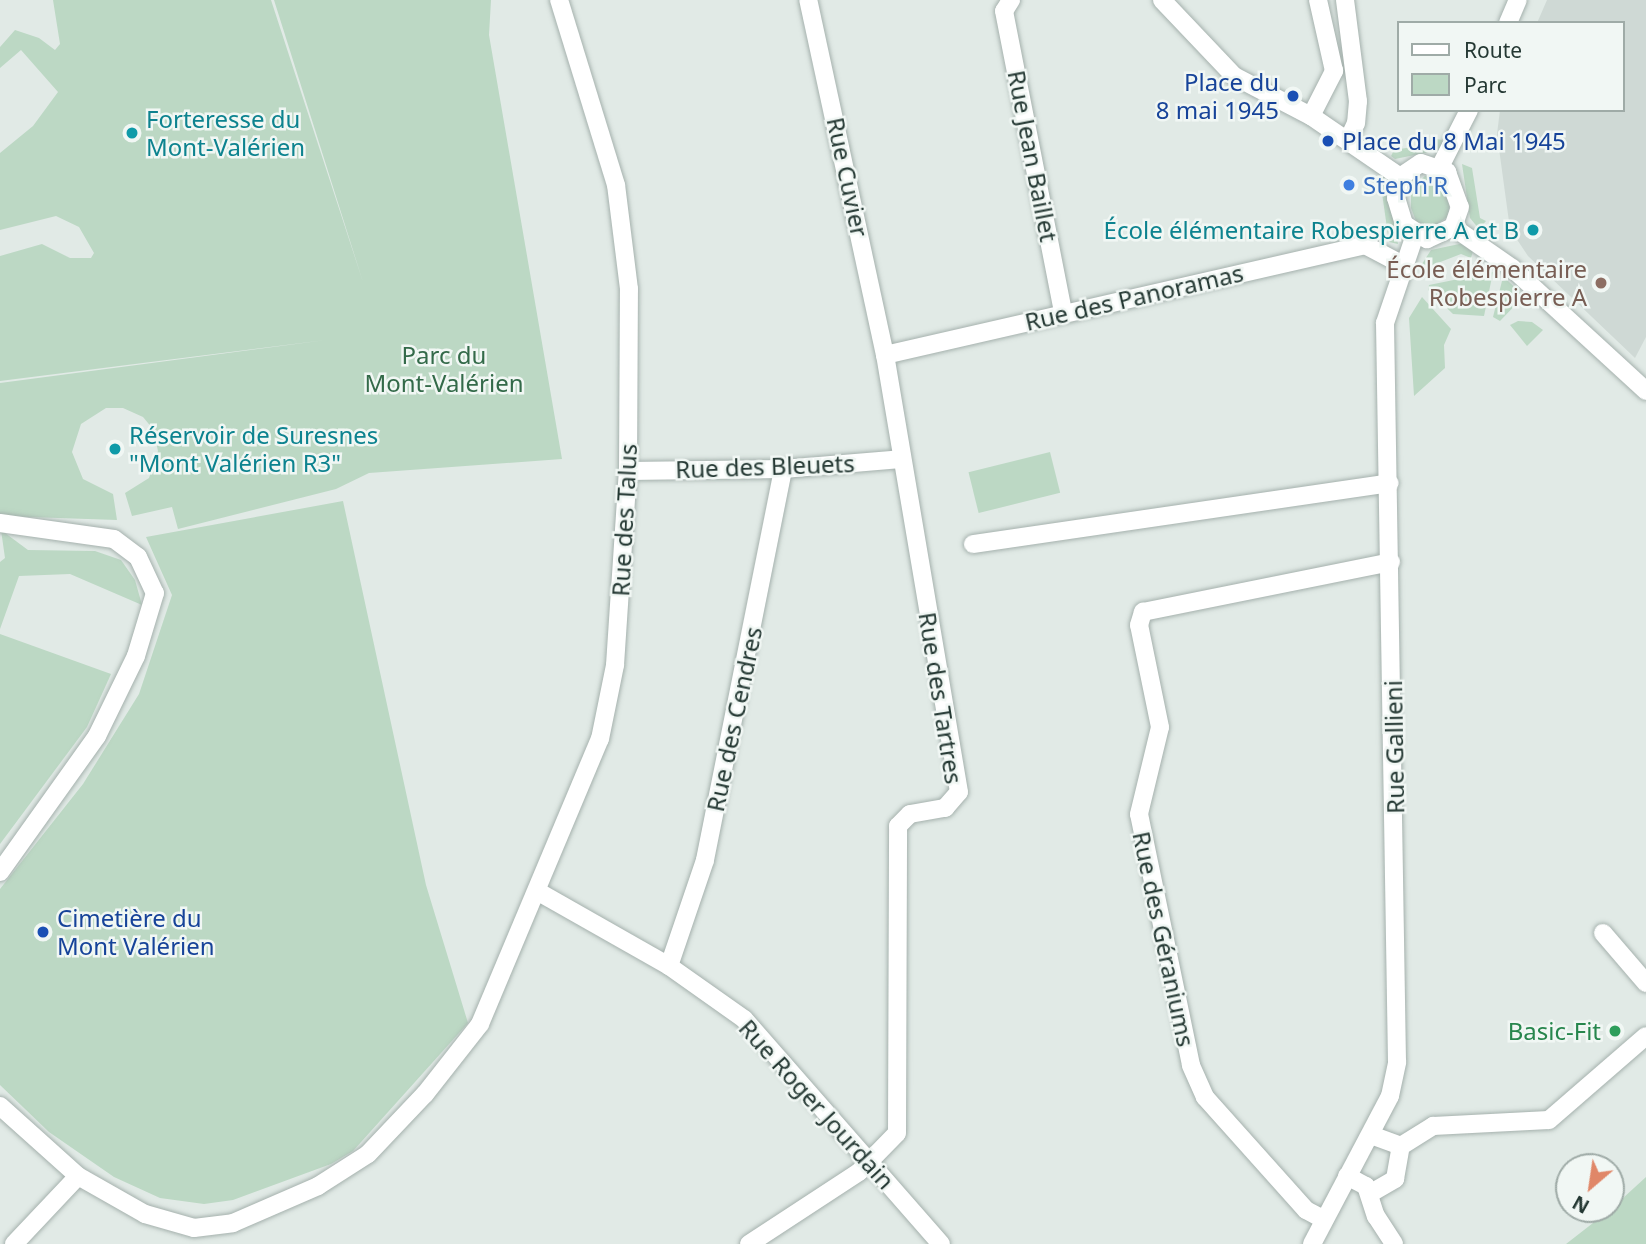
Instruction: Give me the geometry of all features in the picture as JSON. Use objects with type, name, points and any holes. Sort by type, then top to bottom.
[{"type":"street","name":"Rue des Talus","points":[[0,1106],[78,1176],[145,1214],[194,1228],[233,1223],[292,1198],[368,1154],[425,1094],[480,1024],[600,739],[615,665],[628,471],[629,289],[616,185],[559,0]]},
{"type":"street","name":"Rue Cuvier","points":[[808,0],[885,355]]},
{"type":"street","name":"Rue Jean Baillet","points":[[1010,0],[1004,11],[1063,313]]},
{"type":"street","points":[[1162,0],[1234,76],[1311,116],[1400,177]]},
{"type":"street","points":[[1311,116],[1334,71],[1318,0]]},
{"type":"street","points":[[1346,0],[1358,101],[1356,123],[1348,140]]},
{"type":"street","points":[[1509,21],[1518,0]]},
{"type":"street","points":[[1440,167],[1468,112]]},
{"type":"street","points":[[1421,163],[1440,167],[1457,192],[1460,207],[1453,227],[1427,239],[1415,235],[1399,210],[1400,177],[1421,163]]},
{"type":"street","points":[[1453,227],[1513,268],[1646,391]]},
{"type":"street","name":"Rue Gallieni","points":[[1312,1244],[1390,1096],[1397,1062],[1390,483],[1385,323],[1415,235]]},
{"type":"street","name":"Rue des Panoramas","points":[[885,355],[1365,244],[1405,266]]},
{"type":"street","name":"Rue des Tartres","points":[[869,1160],[897,1133],[898,826],[910,814],[945,808],[959,792],[885,355]]},
{"type":"street","name":"Rue des Bleuets","points":[[628,471],[783,469],[901,459]]},
{"type":"street","name":"Rue des Cendres","points":[[669,966],[705,860],[783,469]]},
{"type":"street","points":[[973,544],[1390,483]]},
{"type":"street","points":[[0,523],[114,539],[138,557],[154,582],[148,625],[97,736],[0,872]]},
{"type":"street","name":"Rue des Géraniums","points":[[1323,1219],[1306,1210],[1205,1097],[1191,1065],[1139,814],[1160,727],[1139,625],[1143,612],[1391,562]]},
{"type":"street","name":"Rue Roger Jourdain","points":[[537,891],[669,966],[744,1019],[772,1046],[941,1244]]},
{"type":"street","points":[[1603,933],[1646,983]]},
{"type":"street","points":[[1371,1135],[1401,1146],[1441,1124],[1549,1120],[1646,1036]]},
{"type":"street","points":[[1371,1193],[1395,1179],[1401,1146]]},
{"type":"street","points":[[749,1244],[859,1172],[869,1160]]},
{"type":"street","points":[[15,1244],[78,1176]]},
{"type":"street","points":[[1347,1176],[1366,1185],[1371,1193],[1376,1216],[1394,1244]]},
{"type":"shaded area","points":[[1547,0],[1646,0],[1646,337],[1635,358],[1528,256],[1510,229],[1497,134],[1500,112],[1625,112],[1625,21],[1538,21]]},
{"type":"green space","name":"Parc du Mont-Valérien","points":[[53,0],[271,0],[363,282],[274,0],[491,0],[489,35],[562,459],[369,473],[336,489],[178,529],[172,507],[132,516],[125,493],[149,478],[158,451],[153,429],[143,417],[123,408],[106,408],[81,424],[72,452],[83,479],[113,494],[117,520],[0,516],[0,383],[326,340],[0,381],[0,256],[42,244],[70,258],[91,258],[94,253],[79,227],[56,216],[0,230],[0,153],[33,126],[58,92],[21,50],[0,68],[0,47],[15,30],[39,38],[55,50],[60,44]]},
{"type":"green space","points":[[1436,139],[1442,140],[1444,149],[1395,159],[1391,156],[1394,150],[1436,143]]},
{"type":"green space","points":[[1462,164],[1472,168],[1480,218],[1486,221],[1479,229],[1470,218]]},
{"type":"green space","points":[[1383,175],[1386,177],[1398,244],[1389,242],[1381,186],[1377,186]]},
{"type":"green space","points":[[1425,176],[1440,179],[1449,198],[1449,216],[1431,228],[1416,221],[1411,208],[1411,189]]},
{"type":"green space","points":[[1464,243],[1473,251],[1471,258],[1461,254],[1430,266],[1422,264],[1431,250]]},
{"type":"green space","points":[[1493,272],[1484,316],[1453,314],[1428,290],[1429,285]]},
{"type":"green space","points":[[1507,280],[1524,296],[1500,321],[1493,317],[1502,281]]},
{"type":"green space","points":[[1422,297],[1451,329],[1444,345],[1445,368],[1414,396],[1409,318]]},
{"type":"green space","points":[[1518,321],[1532,322],[1543,330],[1527,346],[1510,325]]},
{"type":"green space","points":[[1050,452],[1060,493],[979,513],[968,472]]},
{"type":"green space","points":[[343,501],[426,885],[468,1023],[353,1151],[331,1164],[233,1200],[204,1204],[160,1198],[114,1177],[49,1132],[0,1085],[0,889],[83,784],[139,694],[172,595],[146,537]]},
{"type":"green space","points":[[1,530],[28,550],[95,551],[121,560],[135,580],[142,605],[70,574],[19,576],[0,629],[0,562],[5,558]]},
{"type":"green space","points":[[0,634],[111,674],[87,727],[0,844]]},
{"type":"green space","points":[[1646,1177],[1646,1244],[1566,1244],[1593,1223],[1625,1223],[1625,1196]]},
{"type":"place","name":"Place du 8 mai 1945","points":[[1293,96]]},
{"type":"place","name":"Forteresse du Mont-Valérien","points":[[132,133]]},
{"type":"place","name":"Place du 8 Mai 1945","points":[[1328,141]]},
{"type":"place","name":"Steph'R","points":[[1349,185]]},
{"type":"place","name":"École élémentaire Robespierre A et B","points":[[1533,230]]},
{"type":"place","name":"École élémentaire Robespierre A","points":[[1601,283]]},
{"type":"place","name":"Réservoir de Suresnes \"Mont Valérien R3\"","points":[[115,449]]},
{"type":"place","name":"Cimetière du Mont Valérien","points":[[43,932]]},
{"type":"place","name":"Basic-Fit","points":[[1615,1031]]}]
